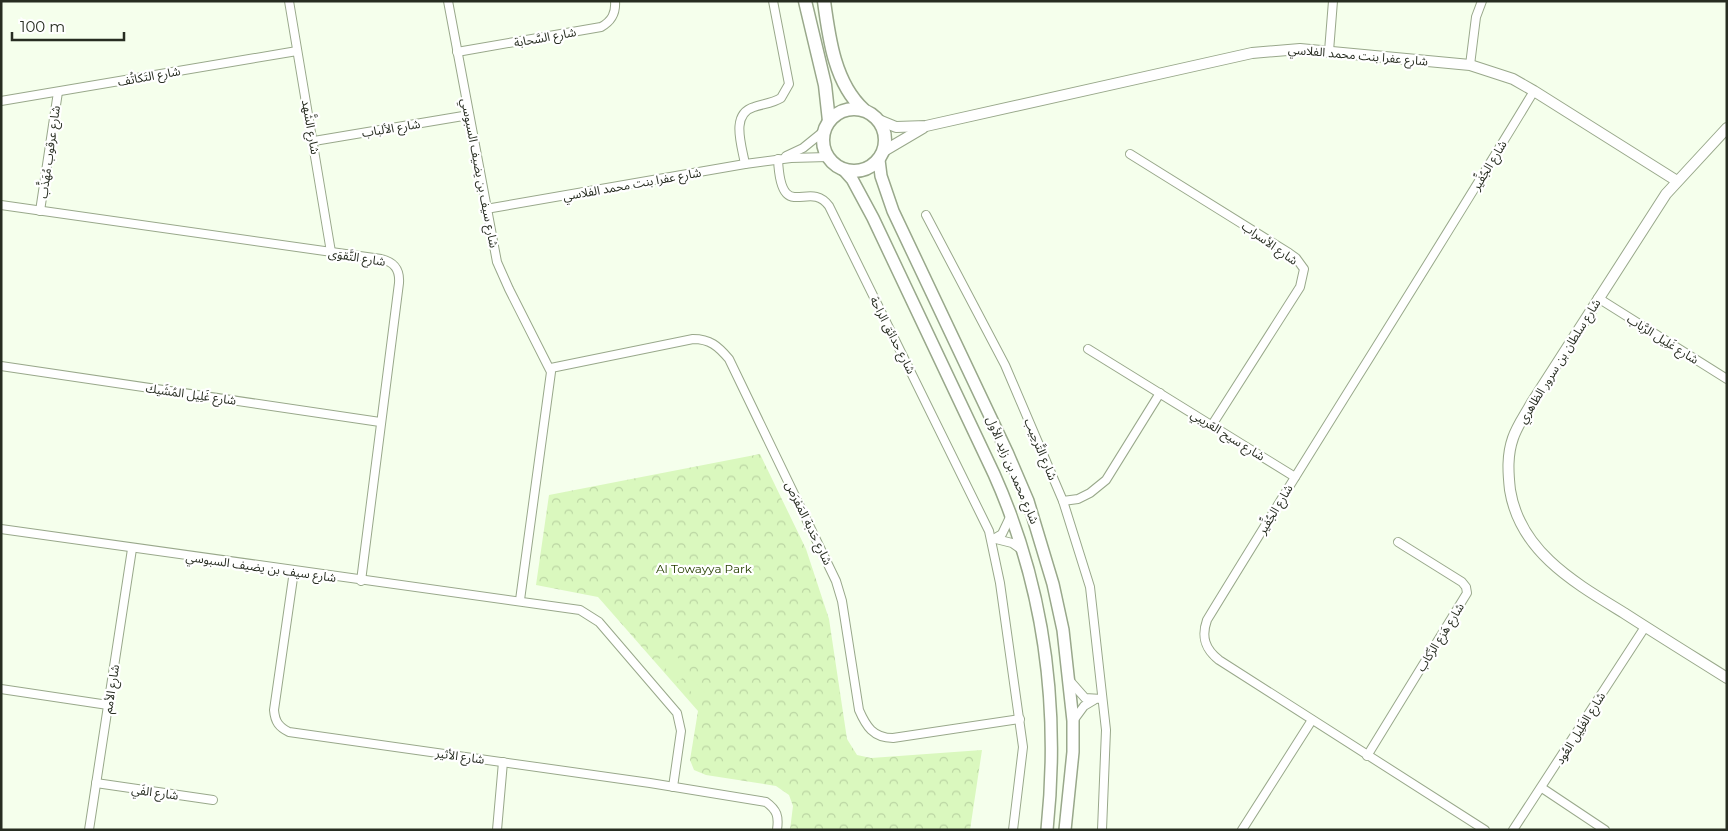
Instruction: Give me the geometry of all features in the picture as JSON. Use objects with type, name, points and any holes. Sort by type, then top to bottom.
[{"type":"main road","points":[[805,1],[825,85],[827,126],[823,140],[828,157],[844,170],[863,171],[882,156],[884,130],[879,120],[864,110],[849,92],[838,68],[824,1]]},
{"type":"main road","points":[[827,126],[845,110],[864,110]]},
{"type":"main road","name":"شارع محمد بن زايد الأول","points":[[882,156],[881,176],[893,211],[1007,452],[1028,501],[1055,593],[1063,630],[1073,721],[1073,752],[1065,830]]},
{"type":"main road","name":"شارع محمد بن زايد الأول","points":[[844,170],[857,188],[873,218],[1012,513],[1025,551],[1045,644],[1051,712],[1053,749],[1047,830]]},
{"type":"street","name":"شارع الشَّهد","points":[[289,1],[314,141],[331,252]]},
{"type":"street","name":"شارع سيف بن يضيف السبوسي","points":[[448,1],[497,262],[520,312],[550,368]]},
{"type":"street","name":"شارع السَّحابة","points":[[457,52],[601,27],[607,24],[614,16],[614,1]]},
{"type":"street","points":[[745,164],[739,124],[742,116],[750,108],[781,98],[789,84],[774,1]]},
{"type":"street","points":[[1329,51],[1333,1]]},
{"type":"street","points":[[1470,65],[1476,17],[1482,1]]},
{"type":"street","name":"شارع عفرا بنت محمد الفلاسي","points":[[879,120],[896,127],[926,126],[1252,53],[1280,49],[1329,51],[1470,65],[1514,79],[1677,181]]},
{"type":"street","name":"شارع التَكاتُف","points":[[1,102],[297,51]]},
{"type":"street","name":"شارع الجُفِّير","points":[[1485,830],[1219,660],[1211,654],[1204,639],[1204,630],[1207,620],[1409,297],[1534,91]]},
{"type":"street","name":"شارع عرقوب مُهَذَّب","points":[[40,211],[58,92]]},
{"type":"street","name":"شارع الألباب","points":[[314,141],[469,115]]},
{"type":"street","name":"شارع عفرا بنت محمد الفلاسي","points":[[778,159],[803,148],[827,126]]},
{"type":"street","name":"شارع عفرا بنت محمد الفلاسي","points":[[882,156],[926,126]]},
{"type":"street","name":"شارع سلطان بن سرور الظاهري","points":[[1727,128],[1677,181],[1654,211],[1520,423],[1513,438],[1508,458],[1508,478],[1512,499],[1520,520],[1531,541],[1548,560],[1581,587],[1727,678]]},
{"type":"street","name":"شارع الأسراب","points":[[1130,154],[1289,253],[1296,258],[1304,269],[1300,287],[1212,425]]},
{"type":"street","name":"شارع عفرا بنت محمد الفلاسي","points":[[486,209],[745,164],[778,159],[828,157]]},
{"type":"street","name":"شارع حدائق الراحة","points":[[778,159],[782,187],[786,194],[796,198],[817,196],[823,198],[829,206],[994,540],[1020,719],[1022,756],[1013,830]]},
{"type":"street","name":"شارع التَّقوَى","points":[[1,206],[390,261],[400,274],[361,581]]},
{"type":"street","name":"شارع التَّرحِيب","points":[[926,215],[1005,364],[1064,502],[1090,587],[1098,699],[1106,730],[1102,830]]},
{"type":"street","name":"شارع غَلِيل الرَّباب","points":[[1598,298],[1727,379]]},
{"type":"street","name":"شارع حَدبة المَفرَص","points":[[550,368],[693,339],[708,340],[714,344],[728,360],[836,581],[842,602],[859,710],[865,725],[883,738],[892,738],[1020,719]]},
{"type":"street","name":"شارع سيح العَريبي","points":[[1088,349],[1295,477]]},
{"type":"street","name":"شارع غَلِيل المُشَيك","points":[[1,366],[380,422]]},
{"type":"street","points":[[520,600],[550,368]]},
{"type":"street","points":[[1064,502],[1078,499],[1090,493],[1106,480],[1160,393]]},
{"type":"street","points":[[994,540],[1002,534],[1012,513]]},
{"type":"street","name":"شارع سيف بن يضيف السبوسي","points":[[1,529],[361,581],[569,607],[594,618],[677,713],[681,731],[673,787]]},
{"type":"street","points":[[994,540],[1012,543],[1025,551]]},
{"type":"street","name":"شارع هَزع الرِّكاب","points":[[1367,756],[1466,593],[1466,587],[1462,582],[1398,542]]},
{"type":"street","name":"شارع الأمم","points":[[89,830],[132,549]]},
{"type":"street","name":"شارع الأثير","points":[[294,571],[274,710],[275,720],[281,728],[289,732],[766,802],[774,808],[778,816],[777,830]]},
{"type":"street","name":"شارع الغَلِيل العُود","points":[[1513,830],[1645,627]]},
{"type":"street","points":[[1069,679],[1080,694],[1098,699]]},
{"type":"street","points":[[1,689],[108,705]]},
{"type":"street","points":[[1073,721],[1084,706],[1098,699]]},
{"type":"street","points":[[1242,830],[1312,720]]},
{"type":"street","points":[[497,830],[503,762]]},
{"type":"street","name":"شارع الفَي","points":[[96,783],[213,800]]},
{"type":"street","points":[[1542,788],[1605,830]]},
{"type":"green space","name":"Al Towayya Park","points":[[760,454],[806,549],[829,619],[847,739],[857,755],[871,758],[982,750],[970,830],[790,830],[793,806],[789,795],[776,786],[706,775],[694,770],[690,760],[698,711],[598,597],[536,585],[549,495]]},
{"type":"green space","points":[[670,649],[690,671],[678,682],[658,660]]},
{"type":"green space","points":[[693,680],[706,694],[699,701],[686,686]]}]
